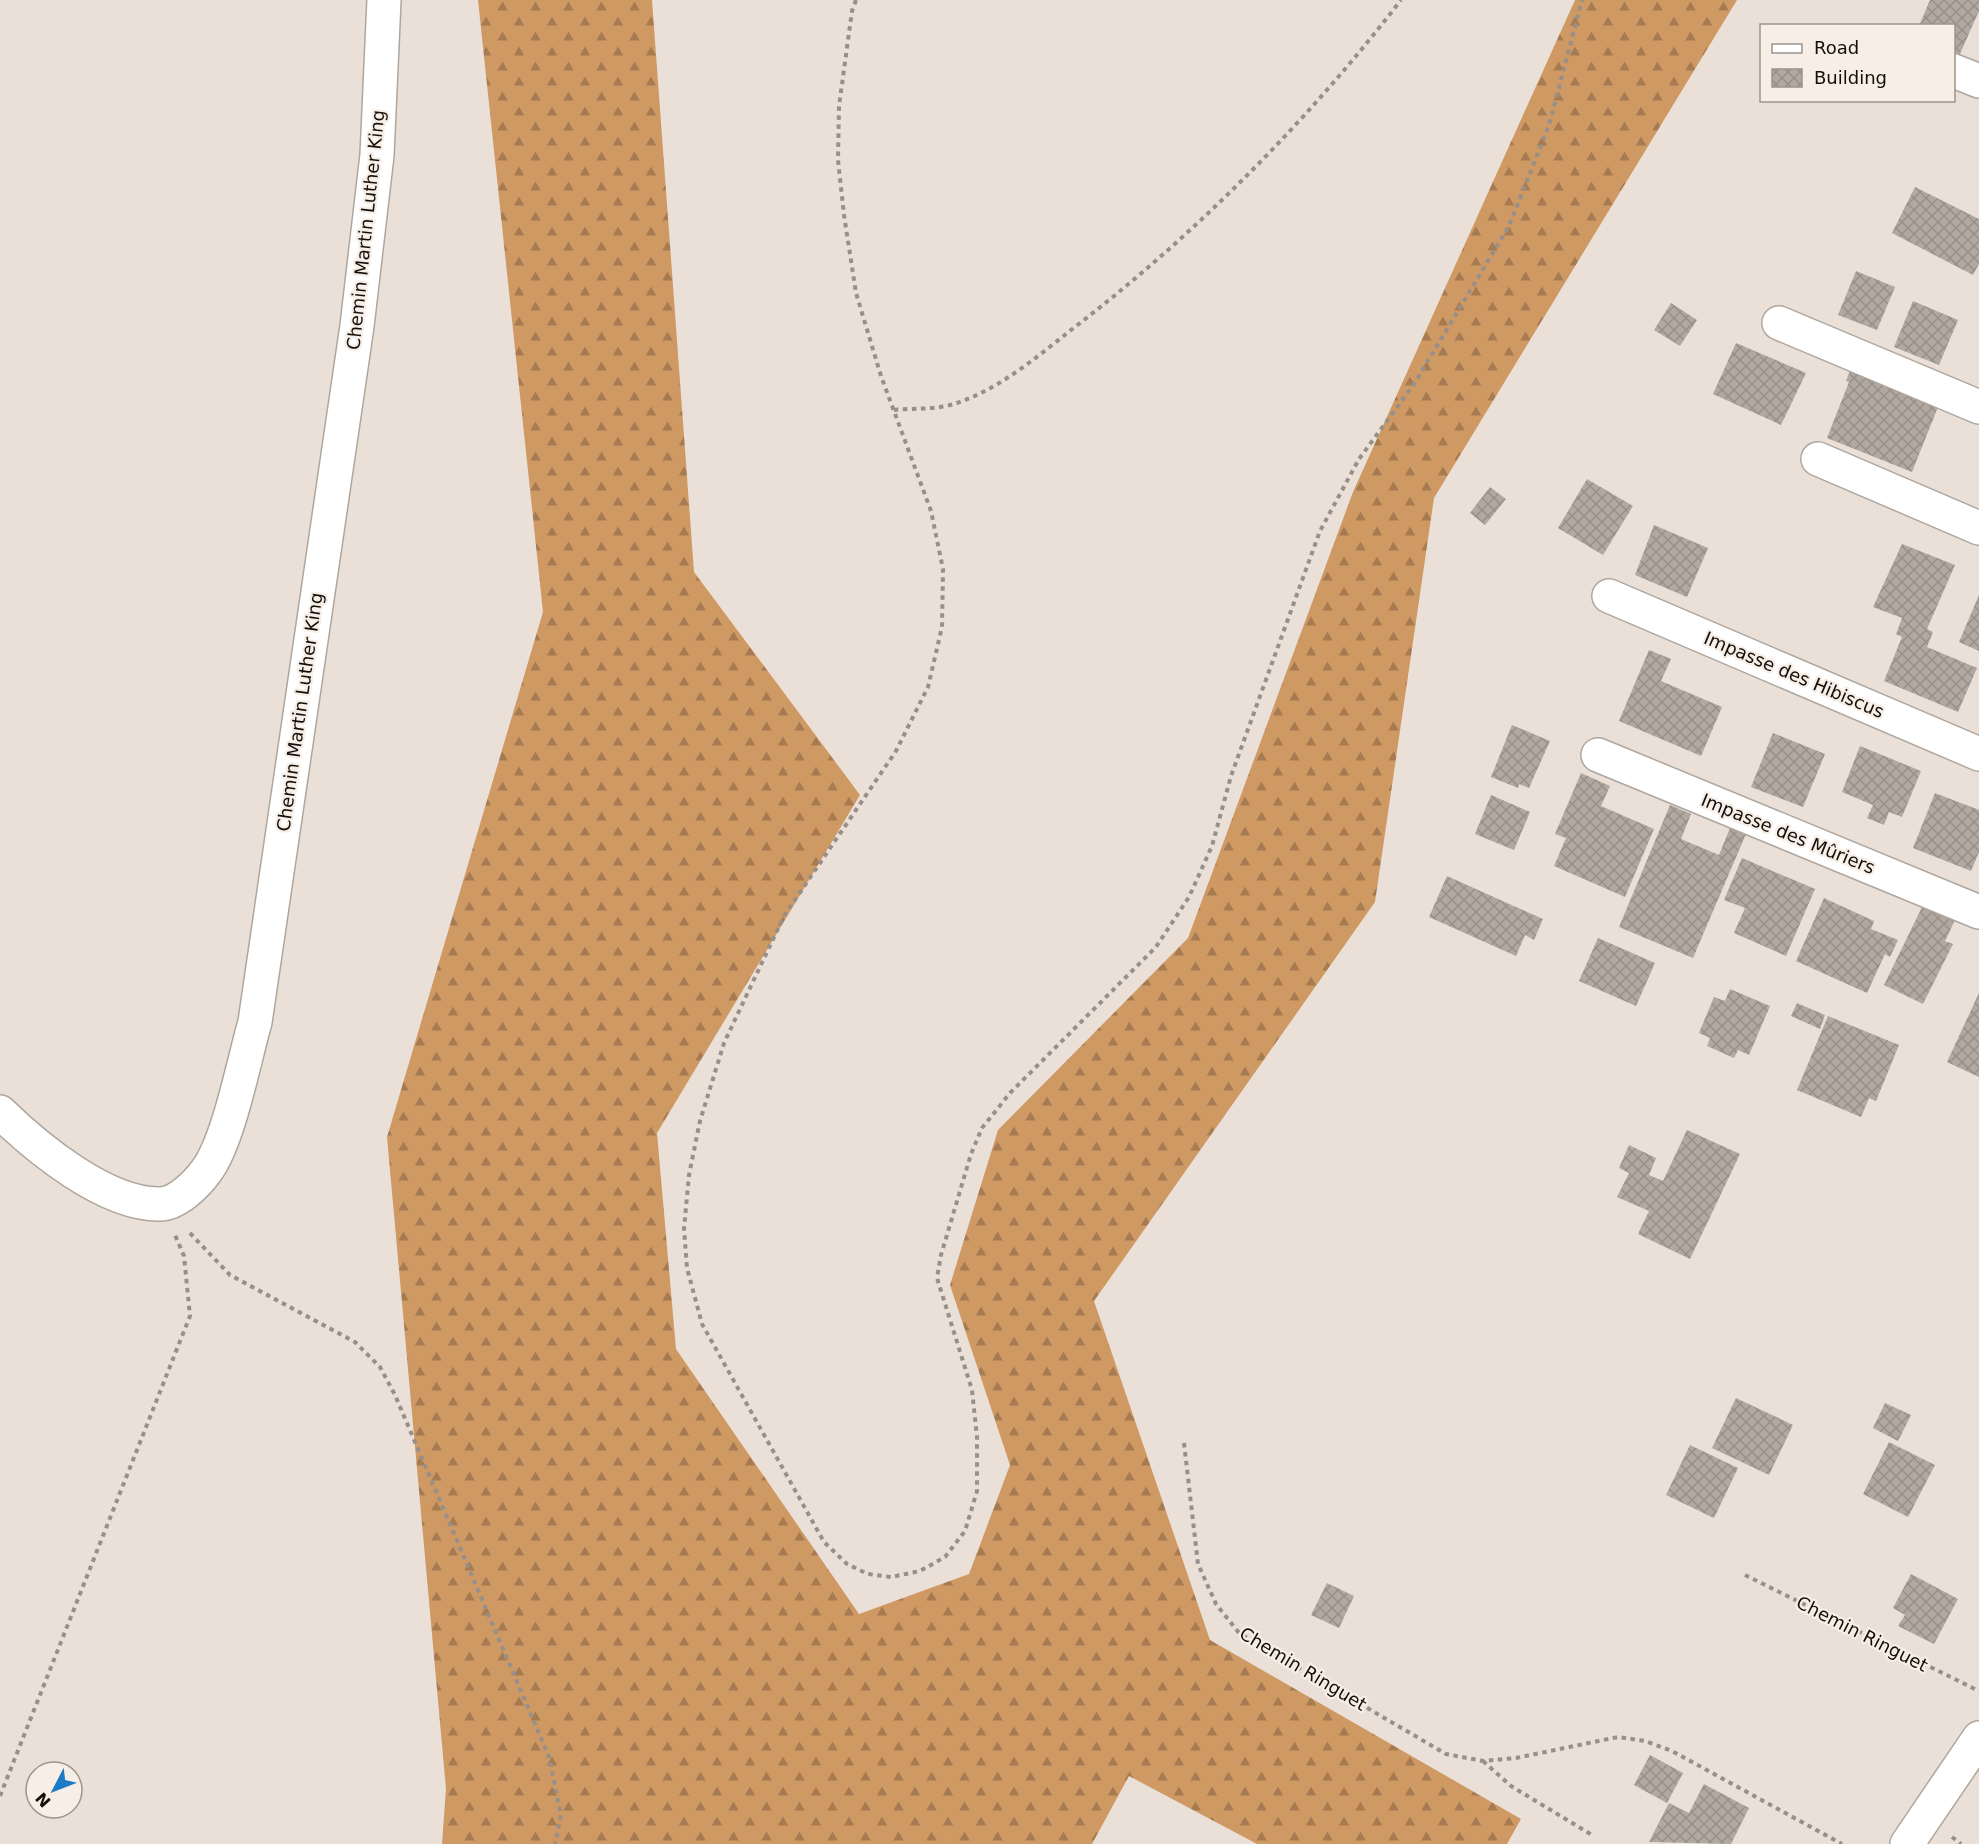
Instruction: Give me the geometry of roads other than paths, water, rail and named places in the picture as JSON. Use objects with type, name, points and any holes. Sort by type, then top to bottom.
[{"type":"street","name":"Chemin Martin Luther King","points":[[0,1112],[78,1174],[127,1200],[162,1204],[187,1192],[208,1169],[225,1129],[255,1022],[357,326],[377,155],[384,0]]},
{"type":"street","points":[[1955,71],[1979,81]]},
{"type":"street","points":[[1779,323],[1979,406]]},
{"type":"street","points":[[1818,459],[1979,528]]},
{"type":"street","name":"Impasse des Hibiscus","points":[[1609,596],[1979,754]]},
{"type":"street","name":"Impasse des Mûriers","points":[[1598,755],[1979,912]]},
{"type":"street","points":[[1907,1844],[1979,1738]]}]
